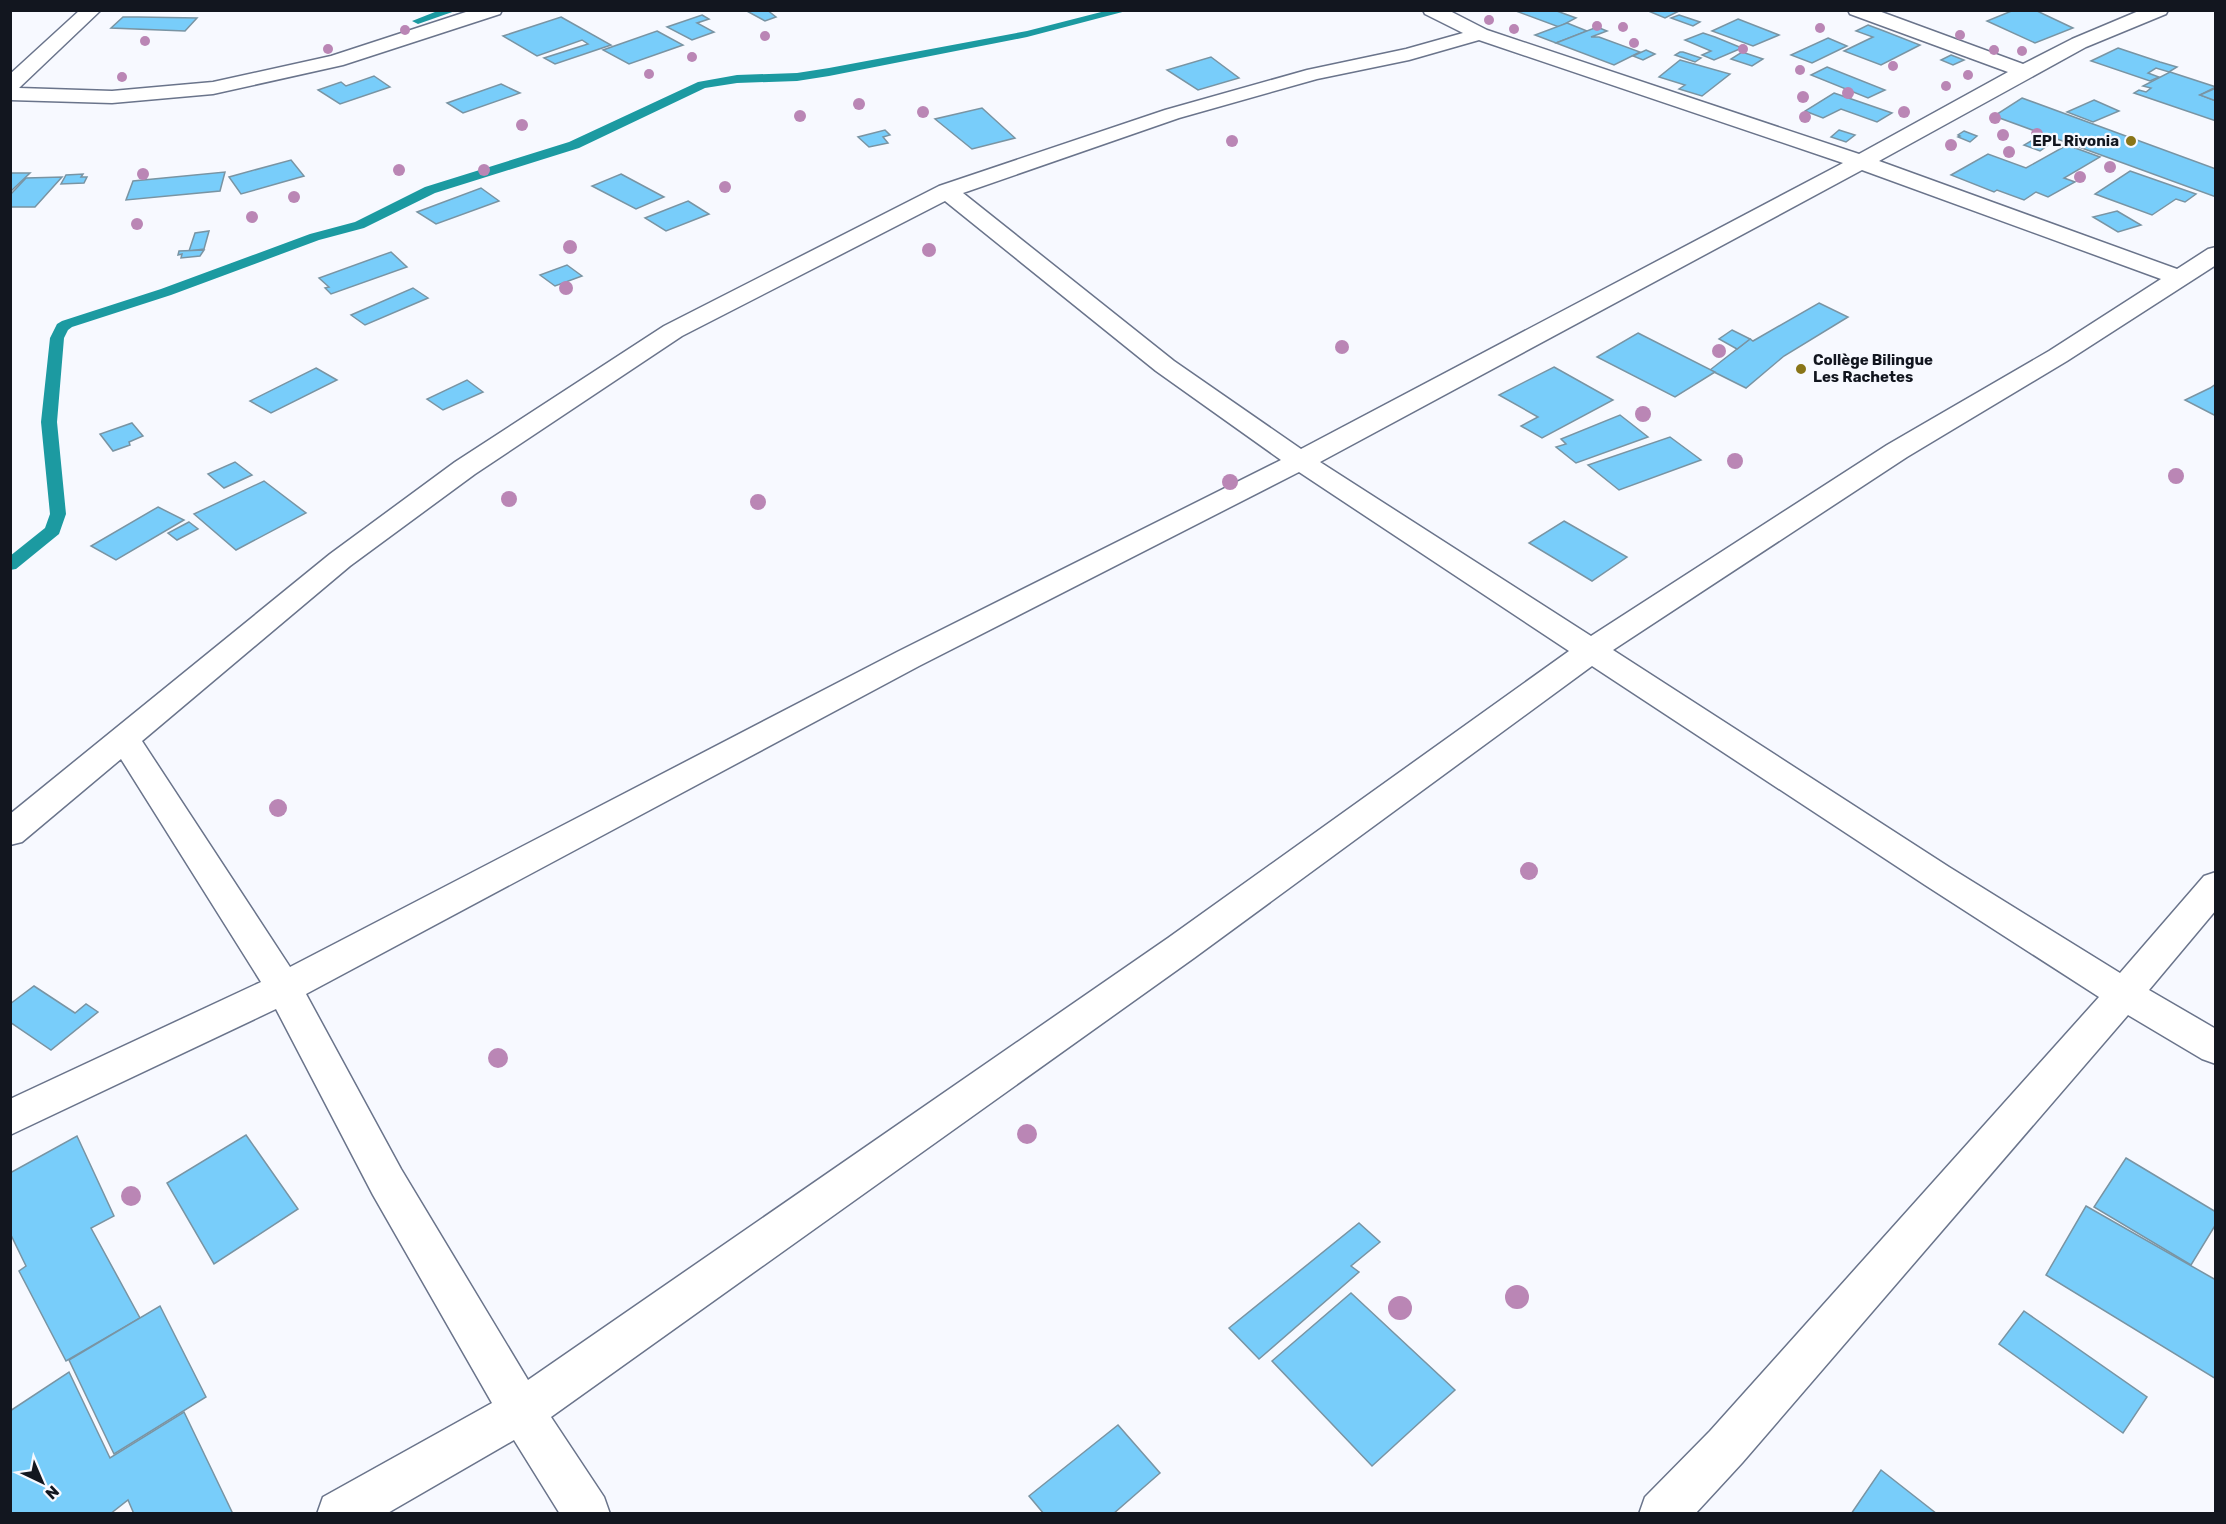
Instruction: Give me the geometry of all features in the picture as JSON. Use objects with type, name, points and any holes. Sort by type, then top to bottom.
[{"type":"street","points":[[10,85],[92,10]]},
{"type":"street","points":[[10,94],[112,97],[213,88],[336,61],[493,10]]},
{"type":"street","points":[[1432,10],[1480,34],[1860,162],[2180,278]]},
{"type":"street","points":[[1857,10],[2024,71]]},
{"type":"street","points":[[10,1118],[284,988],[908,659],[1300,461],[1860,162],[2024,71],[2079,43],[2159,10]]},
{"type":"street","points":[[10,833],[340,560],[465,468],[673,331],[948,191],[1050,154],[1172,114],[1314,74],[1409,54],[1480,34]]},
{"type":"street","points":[[948,191],[1165,366],[1300,461],[1937,876],[2124,994],[2216,1048]]},
{"type":"street","points":[[340,1514],[521,1411],[1171,955],[1592,650],[1897,451],[2058,356],[2216,254]]},
{"type":"street","points":[[125,740],[284,988],[387,1182],[521,1411],[587,1514]]},
{"type":"street","points":[[1662,1514],[1726,1447],[2124,994],[2216,885]]},
{"type":"building","points":[[745,10],[767,10],[776,17],[765,21]]},
{"type":"building","points":[[1554,10],[1576,18],[1559,27],[1516,11]]},
{"type":"building","points":[[1646,10],[1681,10],[1665,18]]},
{"type":"building","points":[[2014,10],[2035,10],[2073,28],[2035,43],[1987,21]]},
{"type":"building","points":[[702,15],[709,19],[697,23],[714,32],[692,40],[667,27]]},
{"type":"building","points":[[1679,15],[1700,22],[1693,26],[1671,18]]},
{"type":"building","points":[[123,17],[197,18],[185,31],[111,28]]},
{"type":"building","points":[[561,17],[611,45],[555,64],[544,58],[588,44],[582,40],[537,56],[503,36]]},
{"type":"building","points":[[1738,19],[1779,35],[1753,46],[1712,31]]},
{"type":"building","points":[[1567,23],[1587,31],[1556,43],[1535,35]]},
{"type":"building","points":[[1868,25],[1920,45],[1881,65],[1844,51],[1873,37],[1856,31]]},
{"type":"building","points":[[1597,27],[1607,31],[1591,37],[1599,37],[1640,52],[1614,65],[1556,43]]},
{"type":"building","points":[[657,31],[683,45],[629,64],[603,50]]},
{"type":"building","points":[[1703,33],[1742,48],[1714,60],[1702,55],[1711,51],[1685,40]]},
{"type":"building","points":[[1828,38],[1847,46],[1812,63],[1791,55]]},
{"type":"building","points":[[2118,48],[2177,67],[2169,72],[2156,68],[2148,73],[2159,77],[2150,81],[2091,61]]},
{"type":"building","points":[[1646,50],[1655,54],[1643,60],[1633,56]]},
{"type":"building","points":[[1680,52],[1701,58],[1695,62],[1675,55]]},
{"type":"building","points":[[1742,52],[1763,59],[1752,66],[1731,59]]},
{"type":"building","points":[[1951,55],[1964,60],[1953,65],[1941,60]]},
{"type":"building","points":[[1211,57],[1239,78],[1198,90],[1167,70]]},
{"type":"building","points":[[1680,60],[1730,74],[1702,96],[1679,89],[1685,85],[1659,77]]},
{"type":"building","points":[[1827,67],[1885,90],[1868,98],[1811,75]]},
{"type":"building","points":[[2170,72],[2216,87],[2200,95],[2216,101],[2216,121],[2134,93],[2139,90],[2146,92],[2151,88],[2143,86]]},
{"type":"building","points":[[374,76],[390,87],[340,104],[318,90],[341,82],[346,86]]},
{"type":"building","points":[[501,84],[520,93],[463,113],[447,103]]},
{"type":"building","points":[[2216,88],[2216,101],[2200,95]]},
{"type":"building","points":[[1834,93],[1892,113],[1877,122],[1841,109],[1823,118],[1805,111]]},
{"type":"building","points":[[2022,98],[2216,169],[2216,197],[1994,116]]},
{"type":"building","points":[[2094,100],[2119,111],[2093,122],[2067,112]]},
{"type":"building","points":[[982,108],[1015,138],[972,149],[935,119]]},
{"type":"building","points":[[885,130],[890,135],[883,137],[888,143],[869,147],[858,137]]},
{"type":"building","points":[[1839,130],[1855,135],[1846,142],[1831,137]]},
{"type":"building","points":[[1964,131],[1977,136],[1970,142],[1958,137]]},
{"type":"building","points":[[2031,141],[2047,146],[2040,151],[2024,145]]},
{"type":"building","points":[[2067,145],[2100,157],[2064,178],[2075,182],[2048,197],[2036,192],[2024,200],[1997,190],[1994,192],[1951,175],[1988,154],[2026,168]]},
{"type":"building","points":[[291,160],[304,176],[241,194],[229,177]]},
{"type":"building","points":[[2130,171],[2196,194],[2185,202],[2176,199],[2152,215],[2095,194]]},
{"type":"building","points":[[225,172],[220,191],[126,200],[133,181]]},
{"type":"building","points":[[10,173],[30,173],[10,192]]},
{"type":"building","points":[[83,174],[81,177],[87,177],[84,183],[61,184],[66,175]]},
{"type":"building","points":[[621,174],[664,197],[636,209],[592,186]]},
{"type":"building","points":[[62,177],[35,207],[10,207],[10,195],[26,178]]},
{"type":"building","points":[[481,188],[499,201],[436,224],[417,212]]},
{"type":"building","points":[[688,201],[709,214],[666,231],[645,218]]},
{"type":"building","points":[[2117,211],[2141,225],[2118,232],[2093,217]]},
{"type":"building","points":[[209,231],[204,249],[189,251],[195,233]]},
{"type":"building","points":[[204,250],[200,256],[181,258],[182,254],[178,255],[179,251]]},
{"type":"building","points":[[391,252],[407,267],[331,294],[325,288],[329,287],[319,278]]},
{"type":"building","points":[[567,265],[582,276],[555,286],[540,275]]},
{"type":"building","points":[[413,288],[428,298],[365,325],[351,315]]},
{"type":"building","points":[[1819,303],[1848,317],[1784,356],[1746,388],[1710,370],[1750,339],[1753,341]]},
{"type":"building","points":[[1732,330],[1750,339],[1737,349],[1719,339]]},
{"type":"building","points":[[1638,333],[1715,372],[1675,397],[1597,357]]},
{"type":"building","points":[[1554,367],[1613,400],[1542,438],[1521,426],[1538,417],[1499,395]]},
{"type":"building","points":[[316,368],[337,380],[271,413],[250,401]]},
{"type":"building","points":[[467,380],[483,392],[443,410],[427,399]]},
{"type":"building","points":[[2216,384],[2216,416],[2185,400],[2210,388]]},
{"type":"building","points":[[1620,415],[1648,437],[1576,463],[1556,447],[1566,444],[1561,439]]},
{"type":"building","points":[[132,423],[143,436],[129,442],[130,445],[113,451],[100,434]]},
{"type":"building","points":[[1670,437],[1701,460],[1619,490],[1588,465]]},
{"type":"building","points":[[235,462],[252,475],[224,488],[208,474]]},
{"type":"building","points":[[264,481],[306,513],[236,550],[194,514]]},
{"type":"building","points":[[158,507],[184,520],[116,560],[91,546]]},
{"type":"building","points":[[1564,521],[1627,557],[1592,581],[1529,543]]},
{"type":"building","points":[[189,522],[198,529],[177,540],[168,533]]},
{"type":"building","points":[[34,986],[75,1013],[86,1004],[98,1012],[51,1050],[10,1022],[10,1004]]},
{"type":"building","points":[[246,1135],[298,1209],[214,1264],[167,1183]]},
{"type":"building","points":[[77,1136],[114,1216],[91,1228],[140,1318],[66,1361],[19,1271],[26,1266],[10,1233],[10,1173]]},
{"type":"building","points":[[2126,1158],[2216,1212],[2216,1224],[2191,1265],[2094,1207]]},
{"type":"building","points":[[2086,1206],[2216,1280],[2216,1379],[2046,1275]]},
{"type":"building","points":[[1359,1223],[1380,1242],[1351,1266],[1359,1272],[1259,1359],[1229,1328]]},
{"type":"building","points":[[1351,1293],[1455,1390],[1372,1466],[1272,1361]]},
{"type":"building","points":[[160,1306],[206,1397],[114,1454],[69,1360]]},
{"type":"building","points":[[2024,1311],[2147,1397],[2123,1433],[1999,1344]]},
{"type":"building","points":[[69,1372],[110,1458],[184,1412],[233,1514],[134,1514],[128,1500],[110,1514],[10,1514],[10,1411]]},
{"type":"building","points":[[1118,1425],[1160,1473],[1113,1514],[1044,1514],[1029,1496]]},
{"type":"building","points":[[1881,1470],[1937,1514],[1851,1514]]},
{"type":"waterway","points":[[418,21],[453,10]]},
{"type":"waterway","points":[[10,565],[53,530],[58,514],[49,422],[57,338],[62,327],[67,324],[166,292],[315,237],[360,225],[430,190],[574,145],[702,85],[737,79],[797,77],[829,72],[1027,34],[1125,10]]},
{"type":"place","name":"EPL Rivonia","points":[[2131,141]]},
{"type":"place","name":"Collège Bilingue Les Rachetes","points":[[1801,369]]}]
